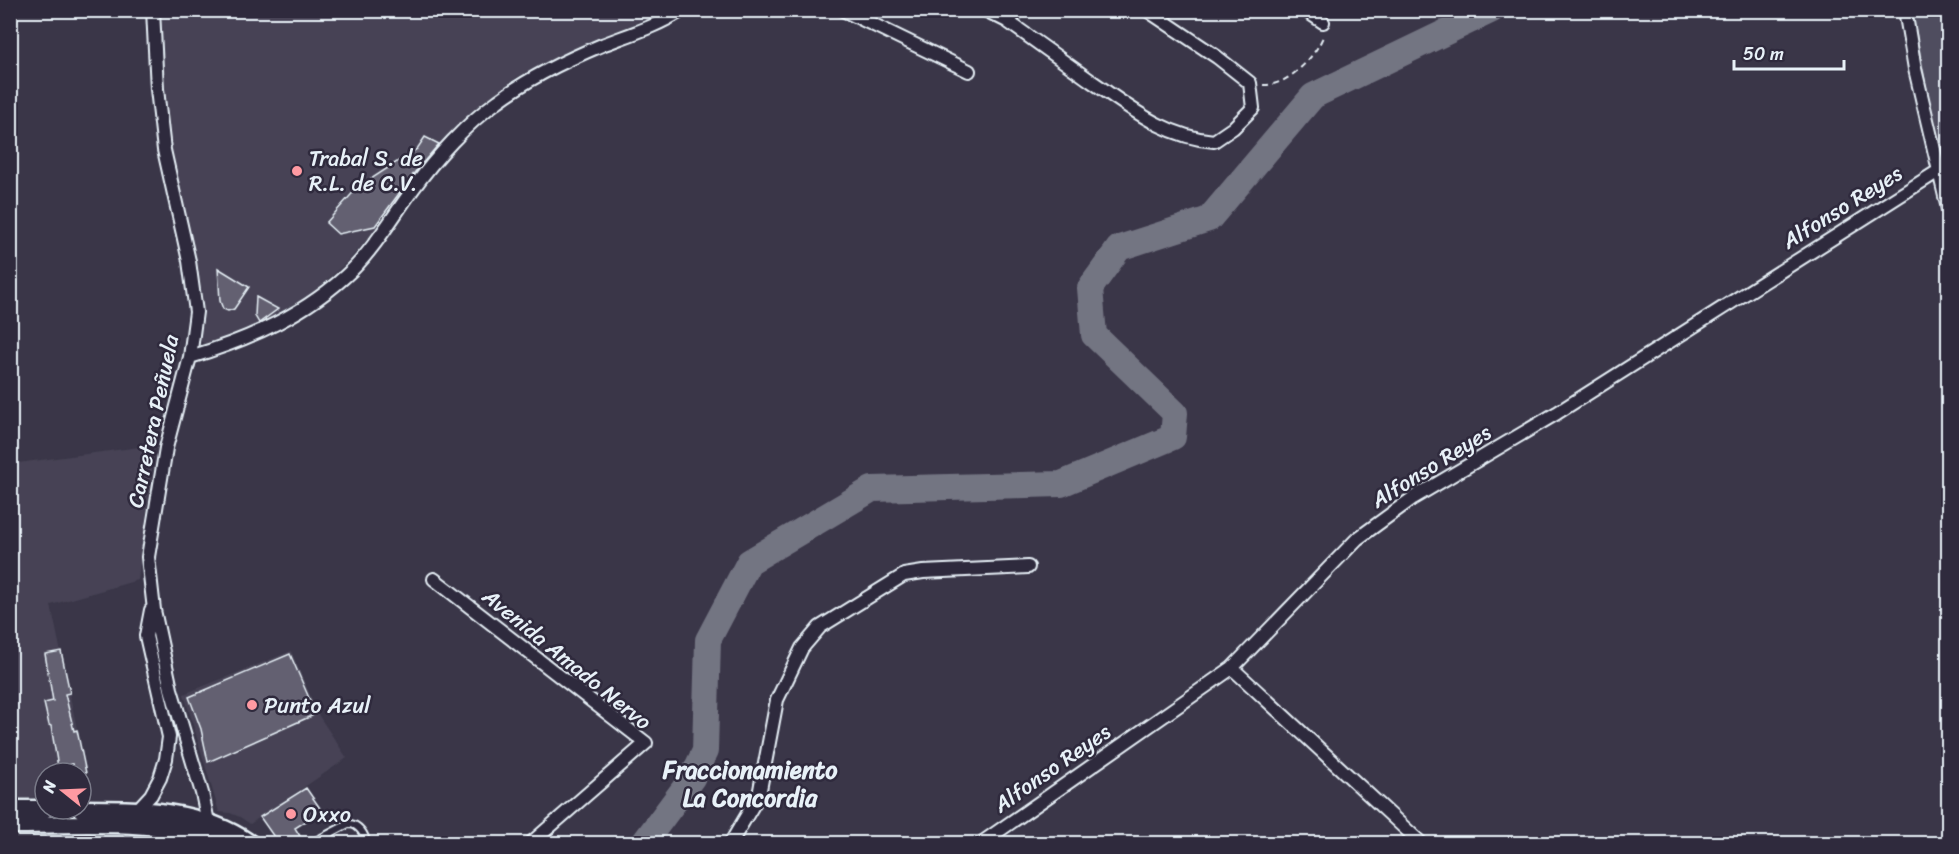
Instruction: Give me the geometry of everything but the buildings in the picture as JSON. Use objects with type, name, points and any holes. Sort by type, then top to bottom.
[{"type":"main road","points":[[10,809],[33,809]]},
{"type":"main road","points":[[10,825],[100,817],[138,809],[171,812],[207,828],[226,843]]},
{"type":"main road","points":[[93,814],[169,828],[207,828],[236,833],[251,843]]},
{"type":"street","name":"Carretera Peñuela","points":[[153,10],[164,150],[189,261],[196,312],[190,357],[166,448],[148,557],[153,600],[171,689],[202,793],[207,828]]},
{"type":"street","points":[[190,357],[232,345],[288,319],[329,290],[360,261],[380,237],[414,187],[439,158],[470,125],[497,101],[532,77],[681,10]]},
{"type":"street","points":[[843,10],[969,71]]},
{"type":"street","points":[[985,10],[1007,21],[1141,116],[1194,140],[1214,141],[1233,128],[1253,108],[1250,83],[1217,57],[1147,10]]},
{"type":"street","points":[[1007,21],[1020,10]]},
{"type":"street","points":[[1305,10],[1323,22]]},
{"type":"street","points":[[1905,10],[1915,69],[1948,209]]},
{"type":"street","name":"Alfonso Reyes","points":[[980,843],[1232,668],[1357,539],[1413,498],[1557,412],[1940,170]]},
{"type":"street","points":[[730,843],[759,795],[777,700],[802,648],[820,627],[904,575],[1028,567]]},
{"type":"street","name":"Avenida Amado Nervo","points":[[434,579],[646,743],[530,843]]},
{"type":"street","points":[[138,809],[151,795],[160,778],[169,737],[146,636],[153,600]]},
{"type":"street","points":[[1232,668],[1422,843]]},
{"type":"lane","points":[[310,843],[348,824],[356,825],[366,838],[366,843]]},
{"type":"path","points":[[1250,83],[1268,85],[1295,74],[1320,45],[1325,32],[1323,22]]},
{"type":"shaded area","name":"Trabal S. de R.L. de C.V.","points":[[162,11],[662,11],[517,77],[450,132],[379,226],[350,259],[314,292],[257,326],[207,346],[197,338],[169,150],[160,35]]},
{"type":"shaded area","points":[[1912,11],[1948,11],[1948,190],[1940,160]]},
{"type":"shaded area","points":[[155,445],[138,580],[51,605],[84,761],[33,761],[33,798],[11,799],[10,464]]},
{"type":"shaded area","points":[[291,651],[319,716],[347,758],[250,824],[230,813],[219,812],[184,694]]},
{"type":"waterway","points":[[643,844],[692,778],[705,751],[708,640],[749,562],[872,489],[1061,484],[1173,437],[1175,413],[1094,335],[1090,288],[1119,248],[1209,219],[1313,96],[1492,10]]},
{"type":"place","name":"Trabal S. de R.L. de C.V.","points":[[297,171]]},
{"type":"place","name":"Punto Azul","points":[[252,705]]},
{"type":"place","name":"Oxxo","points":[[291,814]]},
{"type":"district","name":"Fraccionamiento La Concordia","points":[[750,784]]}]
